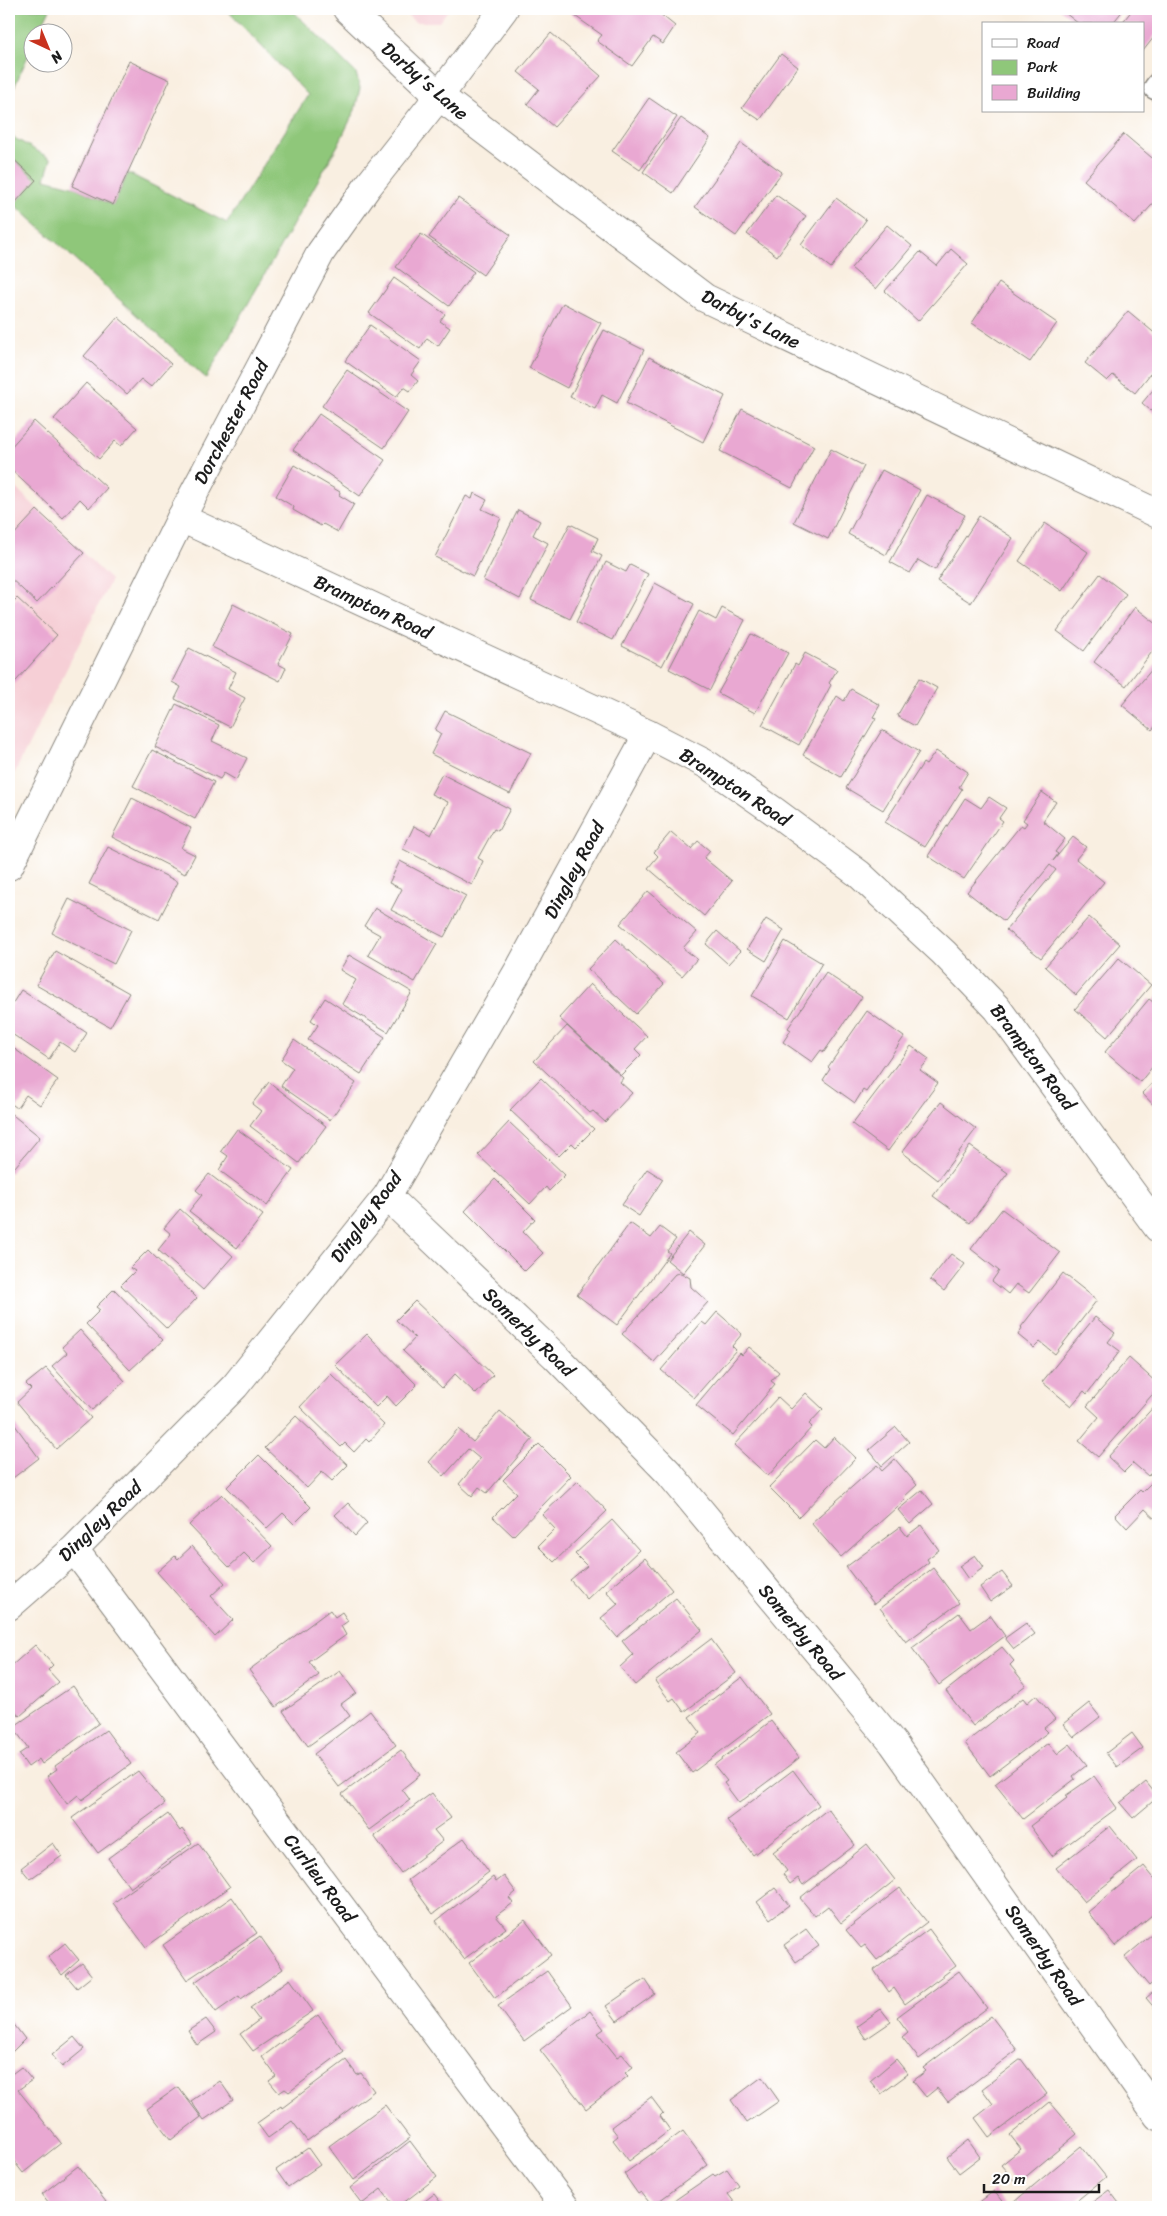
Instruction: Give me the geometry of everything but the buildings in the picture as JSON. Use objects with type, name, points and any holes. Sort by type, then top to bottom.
[{"type":"street","name":"Darby's Lane","points":[[347,9],[439,96],[705,298],[1158,514]]},
{"type":"street","name":"Dorchester Road","points":[[9,866],[18,828],[321,252],[368,186],[504,9]]},
{"type":"street","name":"Brampton Road","points":[[181,518],[648,734],[708,765],[774,811],[859,874],[944,953],[997,1008],[1158,1228]]},
{"type":"street","name":"Dingley Road","points":[[9,1606],[74,1549],[235,1386],[387,1196],[521,966],[648,734]]},
{"type":"street","name":"Somerby Road","points":[[387,1196],[555,1356],[669,1473],[893,1743],[1158,2116]]},
{"type":"street","name":"Curlieu Road","points":[[74,1549],[565,2207]]},
{"type":"shaded area","points":[[400,9],[449,9],[439,22],[415,22]]},
{"type":"shaded area","points":[[9,481],[111,580],[9,784]]},
{"type":"green space","points":[[9,9],[50,9],[44,22],[22,22],[22,70],[9,99]]},
{"type":"green space","points":[[226,9],[291,9],[356,73],[360,88],[355,110],[338,145],[206,378],[14,204],[36,179],[9,155],[9,135],[51,159],[45,179],[72,186],[113,205],[128,173],[227,223],[308,95]]}]
